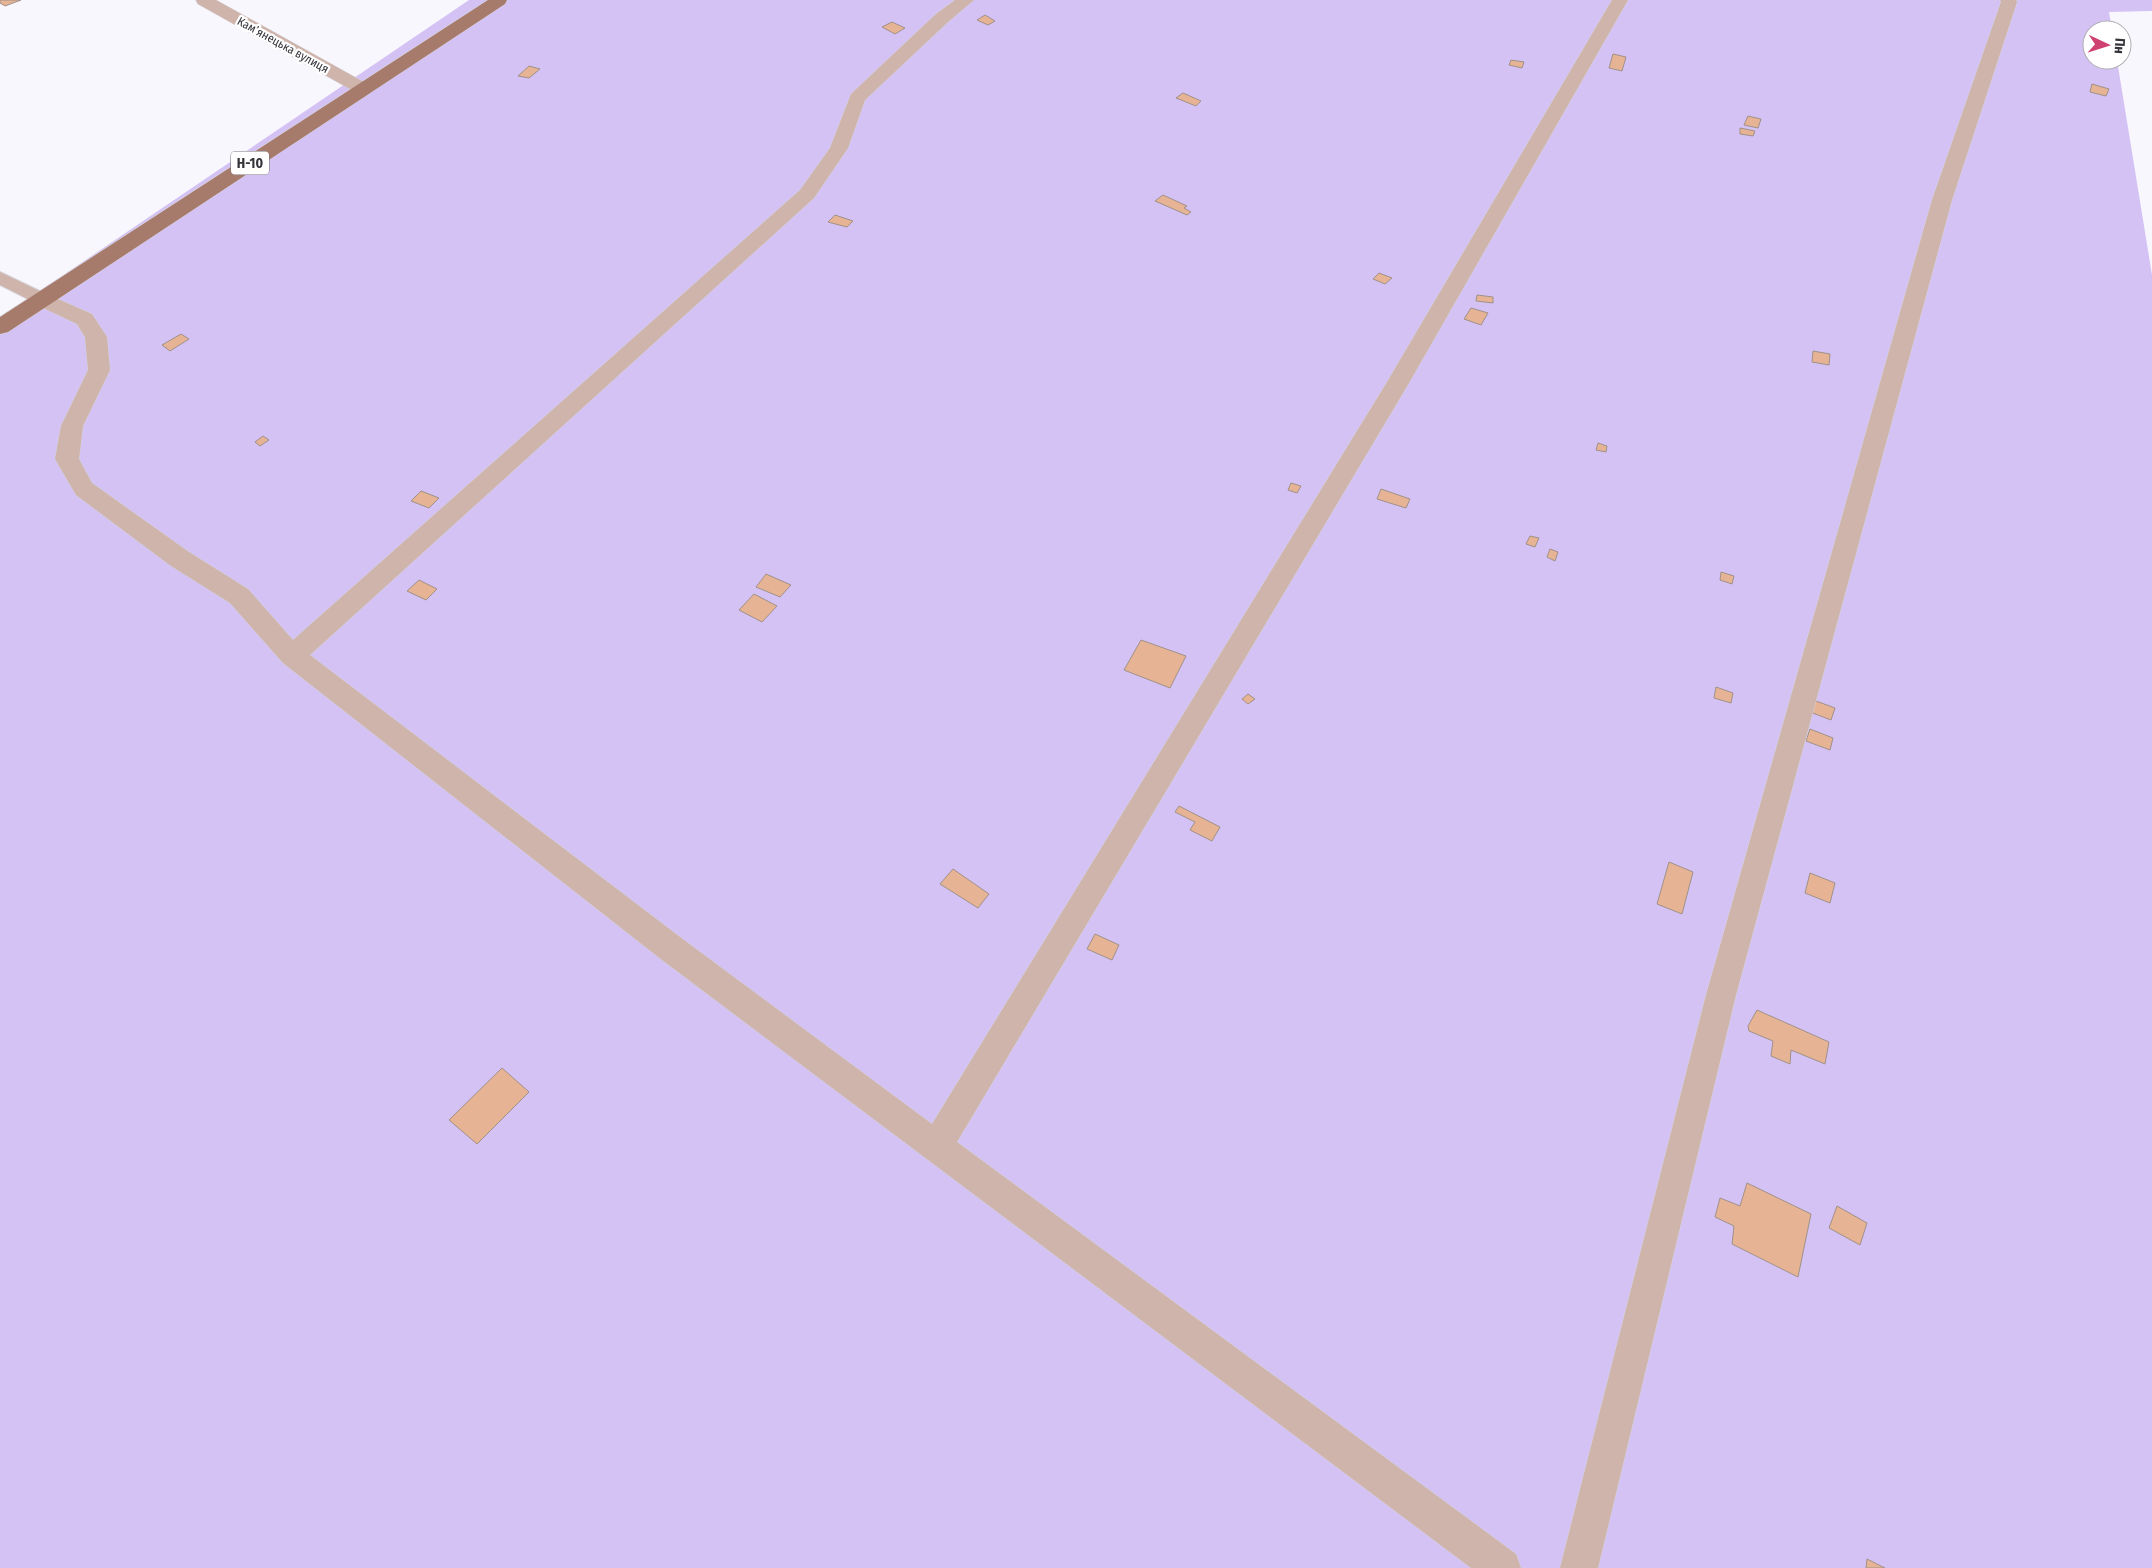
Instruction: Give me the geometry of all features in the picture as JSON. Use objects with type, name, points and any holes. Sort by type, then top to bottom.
[{"type":"main road","name":"Н-10","points":[[0,327],[499,0]]},
{"type":"street","name":"Камʼянецька вулиця","points":[[204,0],[363,89]]},
{"type":"street","points":[[292,656],[807,194],[839,148],[857,98],[942,18],[966,0]]},
{"type":"street","points":[[937,1146],[1398,384],[1620,0]]},
{"type":"street","points":[[1579,1568],[1723,986],[1942,200],[2009,2],[2008,0]]},
{"type":"street","points":[[42,299],[85,319],[96,337],[99,370],[72,426],[67,460],[84,489],[180,558],[239,596],[292,656],[673,950],[1502,1568]]},
{"type":"lane","points":[[0,278],[42,299]]},
{"type":"shaded area","points":[[469,0],[2152,0],[2152,11],[2109,12],[2110,20],[2082,20],[2082,70],[2119,70],[2152,275],[2152,1568],[0,1568],[0,318]]},
{"type":"building","points":[[0,0],[21,0],[5,6],[0,3]]},
{"type":"building","points":[[985,15],[995,21],[988,25],[977,20]]},
{"type":"building","points":[[892,22],[905,28],[895,34],[882,27]]},
{"type":"building","points":[[1613,54],[1626,57],[1622,71],[1609,68]]},
{"type":"building","points":[[1511,60],[1524,62],[1522,68],[1509,65]]},
{"type":"building","points":[[529,66],[540,69],[529,78],[518,76]]},
{"type":"building","points":[[2092,84],[2109,89],[2106,96],[2090,92]]},
{"type":"building","points":[[1183,93],[1201,101],[1196,106],[1176,98]]},
{"type":"building","points":[[1748,116],[1761,119],[1758,128],[1744,125]]},
{"type":"building","points":[[1740,128],[1755,131],[1753,136],[1740,134]]},
{"type":"building","points":[[1163,195],[1187,206],[1184,208],[1191,212],[1187,215],[1155,201]]},
{"type":"building","points":[[835,215],[853,221],[847,227],[828,222]]},
{"type":"building","points":[[1379,273],[1392,278],[1385,284],[1373,279]]},
{"type":"building","points":[[1477,295],[1493,297],[1493,303],[1476,301]]},
{"type":"building","points":[[1471,308],[1488,313],[1481,325],[1464,319]]},
{"type":"building","points":[[181,334],[189,339],[170,351],[162,345]]},
{"type":"building","points":[[1813,351],[1830,354],[1829,365],[1812,362]]},
{"type":"building","points":[[263,436],[269,440],[260,446],[255,442]]},
{"type":"building","points":[[1598,443],[1607,446],[1606,452],[1596,450]]},
{"type":"building","points":[[1291,483],[1301,486],[1297,493],[1288,490]]},
{"type":"building","points":[[1381,489],[1410,499],[1406,508],[1377,499]]},
{"type":"building","points":[[421,491],[439,498],[429,508],[411,501]]},
{"type":"building","points":[[1530,536],[1539,538],[1535,547],[1526,544]]},
{"type":"building","points":[[1550,549],[1558,552],[1555,561],[1547,557]]},
{"type":"building","points":[[1721,572],[1734,576],[1732,584],[1720,580]]},
{"type":"building","points":[[766,574],[791,585],[780,597],[756,587]]},
{"type":"building","points":[[419,580],[437,589],[426,600],[407,591]]},
{"type":"building","points":[[754,594],[777,606],[762,622],[739,610]]},
{"type":"building","points":[[1141,640],[1186,656],[1170,688],[1124,670]]},
{"type":"building","points":[[1716,687],[1733,693],[1731,703],[1714,698]]},
{"type":"building","points":[[1248,694],[1255,699],[1248,704],[1242,699]]},
{"type":"building","points":[[1808,698],[1835,708],[1831,720],[1805,710]]},
{"type":"building","points":[[1810,729],[1833,738],[1830,750],[1806,741]]},
{"type":"building","points":[[1179,806],[1220,827],[1212,841],[1190,830],[1195,822],[1175,812]]},
{"type":"building","points":[[1669,862],[1693,872],[1682,914],[1657,904]]},
{"type":"building","points":[[953,869],[989,894],[978,908],[940,884]]},
{"type":"building","points":[[1810,873],[1835,883],[1830,903],[1805,893]]},
{"type":"building","points":[[1095,934],[1119,945],[1112,960],[1087,949]]},
{"type":"building","points":[[1757,1010],[1829,1042],[1825,1064],[1791,1050],[1790,1064],[1771,1056],[1773,1041],[1749,1031],[1748,1026]]},
{"type":"building","points":[[502,1068],[529,1092],[477,1144],[449,1120]]},
{"type":"building","points":[[1747,1183],[1811,1214],[1798,1277],[1732,1244],[1734,1226],[1715,1217],[1720,1198],[1740,1206]]},
{"type":"building","points":[[1837,1206],[1867,1223],[1860,1245],[1829,1228]]},
{"type":"building","points":[[1867,1559],[1885,1568],[1866,1568]]}]
